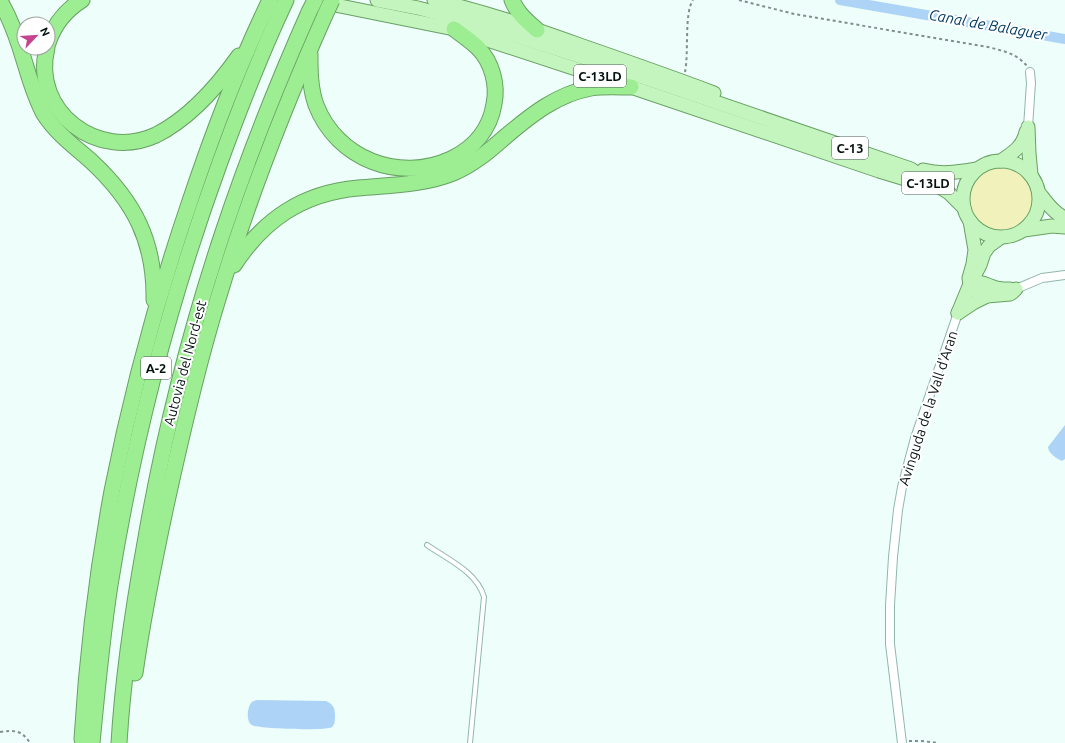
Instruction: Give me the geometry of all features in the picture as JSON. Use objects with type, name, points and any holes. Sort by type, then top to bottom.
[{"type":"highway","points":[[0,0],[12,26],[36,96],[44,112],[56,129],[119,190],[128,202],[144,232],[153,271],[154,317]]},
{"type":"highway","points":[[56,26],[70,9],[82,0]]},
{"type":"highway","points":[[126,743],[136,664],[161,530],[187,411],[210,325],[241,225],[261,169],[310,48],[332,0]]},
{"type":"highway","points":[[512,0],[521,15],[537,30]]},
{"type":"highway","points":[[82,743],[85,698],[101,559],[126,425],[154,317],[196,183],[251,41],[268,2]]},
{"type":"highway","name":"Autovia del Nord-est","points":[[92,743],[110,585],[132,467],[150,389],[174,300],[207,197],[252,78],[284,4]]},
{"type":"highway","name":"Autovia del Nord-est","points":[[119,743],[121,708],[133,614],[153,495],[170,419],[190,343],[223,232],[242,177],[311,4]]},
{"type":"highway","points":[[310,48],[310,80],[316,106],[324,121],[342,143],[359,155],[385,166],[399,168],[432,166],[456,156],[474,144],[486,128],[493,113],[496,96],[492,72],[482,52],[478,47],[454,29]]},
{"type":"highway","points":[[45,56],[45,70],[48,87],[53,102],[63,115],[73,126],[89,135],[106,141],[120,143],[137,141],[146,138],[162,131],[178,121],[197,105],[220,81],[251,41]]},
{"type":"highway","points":[[223,281],[245,249],[264,228],[285,212],[305,202],[324,194],[344,190],[421,182],[444,176],[462,169],[478,159],[528,118],[558,99],[574,92],[591,88],[631,87]]},
{"type":"main road","name":"C-13","points":[[377,0],[418,8],[475,23],[610,66],[912,169],[944,173],[959,172],[977,169],[990,162],[1013,162],[1020,165],[1031,175],[1040,194],[1053,210],[1065,218]]},
{"type":"main road","points":[[434,0],[474,10],[537,30],[682,81],[725,97],[788,127]]},
{"type":"main road","name":"C-13LD","points":[[311,4],[454,29],[631,87],[866,167],[935,185],[945,190],[963,204]]},
{"type":"main road","points":[[1001,161],[1020,147],[1028,127]]},
{"type":"main road","points":[[1028,127],[1028,153],[1031,175]]},
{"type":"main road","name":"C-13","points":[[912,169],[918,174],[939,181],[948,186],[963,204],[970,221],[980,231],[992,237],[1000,238]]},
{"type":"main road","points":[[963,204],[963,192],[966,183],[977,169]]},
{"type":"main road","points":[[987,290],[981,273],[981,258],[985,251],[1000,238],[1012,236],[1029,226],[1037,215],[1040,194]]},
{"type":"main road","points":[[970,221],[975,250],[969,278],[970,284]]},
{"type":"main road","points":[[1024,230],[1052,226],[1065,227]]},
{"type":"main road","points":[[958,313],[980,265]]},
{"type":"main road","points":[[970,284],[975,282],[987,290]]},
{"type":"main road","points":[[958,313],[993,287],[1002,289],[1016,289]]},
{"type":"street","points":[[1028,127],[1031,83],[1030,72]]},
{"type":"street","points":[[1016,289],[1042,278],[1065,275]]},
{"type":"street","name":"Avinguda de la Vall d'Aran","points":[[902,742],[890,644],[890,598],[898,510],[911,452],[958,313]]},
{"type":"lane","points":[[427,545],[461,566],[479,584],[484,597],[470,743]]},
{"type":"path","points":[[682,81],[687,63],[688,17],[690,5],[693,0]]},
{"type":"path","points":[[739,0],[794,14],[1010,52],[1018,57],[1027,66],[1030,72]]},
{"type":"path","points":[[0,732],[17,731],[25,736],[30,743]]},
{"type":"path","points":[[902,742],[922,741],[938,743]]},
{"type":"green space","points":[[995,168],[1007,168],[1023,177],[1030,187],[1032,199],[1030,211],[1023,221],[1007,230],[995,230],[984,225],[975,216],[970,205],[970,193],[975,182],[984,173]]},
{"type":"water","points":[[1065,425],[1065,459],[1062,461],[1051,454],[1048,447]]},
{"type":"water","points":[[253,701],[326,701],[334,708],[334,723],[332,727],[319,729],[266,728],[252,725],[248,718],[249,708]]},
{"type":"waterway","name":"Canal de Balaguer","points":[[840,0],[1065,39]]}]
